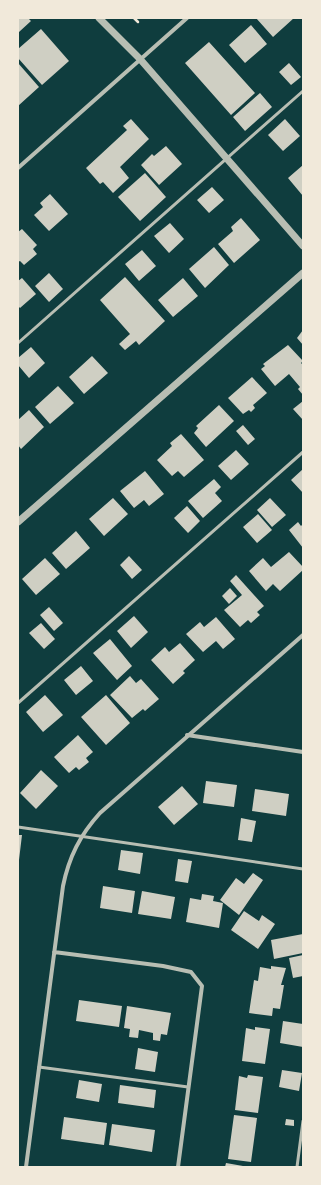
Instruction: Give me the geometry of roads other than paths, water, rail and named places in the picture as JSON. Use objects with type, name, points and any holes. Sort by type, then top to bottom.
[{"type":"street","points":[[99,18],[140,59],[303,246]]},
{"type":"street","points":[[18,168],[187,18]]},
{"type":"street","points":[[18,522],[303,273]]},
{"type":"street","points":[[26,1167],[54,952],[67,868],[82,836],[100,813],[303,635]]},
{"type":"street","points":[[188,735],[303,752]]},
{"type":"street","points":[[54,952],[163,966],[191,972],[202,986],[178,1167]]},
{"type":"lane","points":[[18,343],[303,91]]},
{"type":"lane","points":[[18,703],[303,452]]},
{"type":"lane","points":[[18,827],[303,869]]},
{"type":"lane","points":[[39,1067],[188,1087]]},
{"type":"lane","points":[[297,1167],[303,1121]]}]
